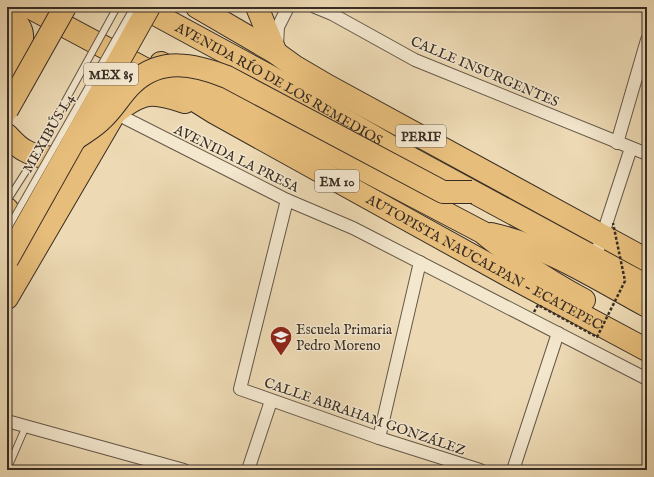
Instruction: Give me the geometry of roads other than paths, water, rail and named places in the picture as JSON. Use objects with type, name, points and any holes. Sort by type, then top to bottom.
[{"type":"highway","name":"AUTOPISTA NAUCALPAN - ECATEPEC","points":[[29,7],[144,69],[215,113],[510,277],[647,350]]},
{"type":"highway","name":"AUTOPISTA NAUCALPAN - ECATEPEC","points":[[56,7],[482,232],[508,252],[563,289],[647,333]]},
{"type":"highway","points":[[7,110],[65,7]]},
{"type":"highway","name":"AVENIDA RÍO DE LOS REMEDIOS","points":[[142,7],[172,14],[271,77],[414,160],[647,286]]},
{"type":"highway","name":"MEX 85","points":[[15,265],[74,140],[149,7]]},
{"type":"highway","name":"AVENIDA RÍO DE LOS REMEDIOS","points":[[197,7],[276,53],[294,66],[328,86],[608,229],[647,260]]},
{"type":"highway","points":[[257,7],[276,53]]},
{"type":"highway","points":[[7,15],[20,26],[23,35],[20,46],[9,65]]},
{"type":"highway","points":[[74,140],[103,119],[132,84],[142,76],[158,69],[177,64],[208,69],[227,77],[443,192],[472,192]]},
{"type":"highway","points":[[15,265],[92,154],[115,113],[129,102],[142,96],[162,95],[215,113]]},
{"type":"highway","points":[[7,135],[24,150],[41,156],[76,158],[92,154]]},
{"type":"highway","points":[[7,209],[18,224],[25,246],[15,265],[7,298]]},
{"type":"highway","name":"AUTOPISTA NAUCALPAN - ECATEPEC","points":[[482,232],[502,236],[558,257],[647,306]]},
{"type":"street","points":[[276,53],[278,27],[288,7]]},
{"type":"street","name":"CALLE INSURGENTES","points":[[315,7],[333,11],[415,60],[647,154]]},
{"type":"street","points":[[617,143],[644,61],[647,40]]},
{"type":"street","name":"AVENIDA LA PRESA","points":[[115,113],[287,200],[353,228],[647,379]]},
{"type":"street","points":[[595,258],[608,229],[631,148]]},
{"type":"street","name":"CALLE ABRAHAM GONZÁLEZ","points":[[287,200],[240,389],[379,438],[480,470]]},
{"type":"street","points":[[379,438],[420,262]]},
{"type":"street","points":[[513,470],[558,333]]},
{"type":"street","points":[[248,470],[271,401]]},
{"type":"street","points":[[7,421],[184,470]]},
{"type":"lane","name":"MEXIBÚS L4","points":[[7,201],[30,165],[117,7]]},
{"type":"lane","name":"MEXIBÚS L4","points":[[7,230],[134,7]]},
{"type":"lane","points":[[7,470],[26,426]]},
{"type":"place","name":"Escuela Primaria Pedro Moreno","points":[[281,356]]}]
